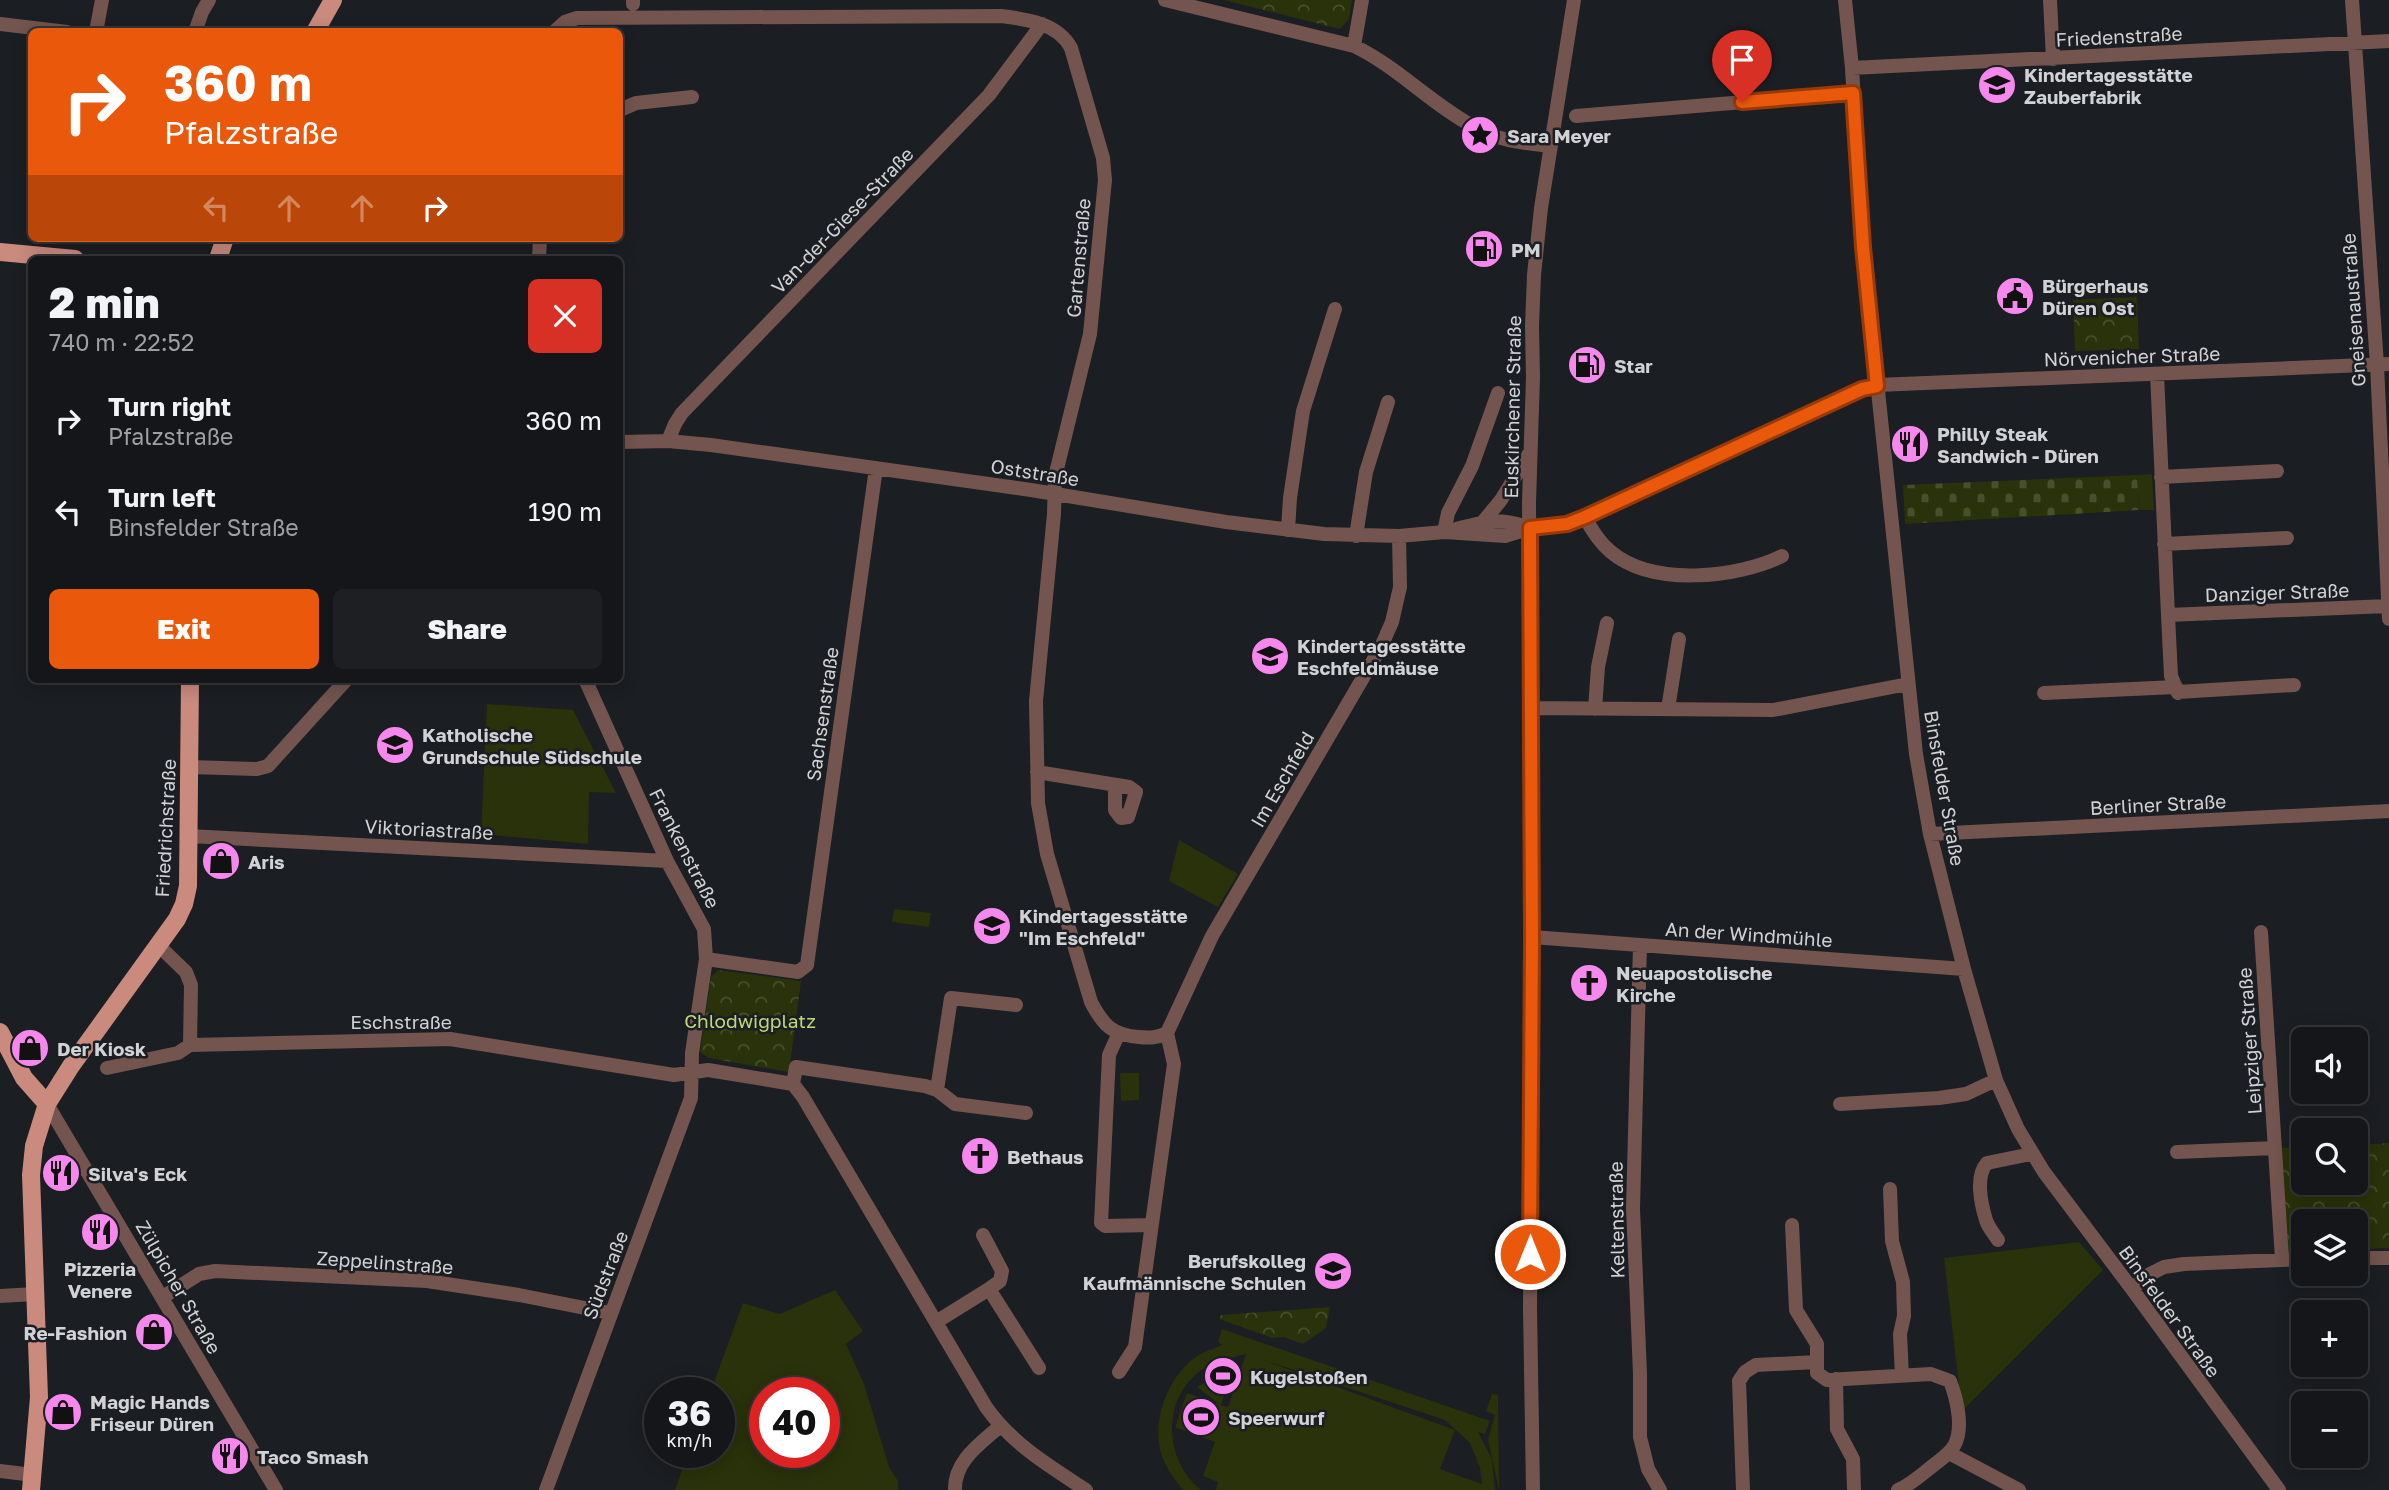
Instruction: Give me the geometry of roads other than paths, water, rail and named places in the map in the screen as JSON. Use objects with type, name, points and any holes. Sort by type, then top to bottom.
[{"type":"main road","points":[[317,28],[332,0]]},
{"type":"main road","points":[[0,252],[43,256]]},
{"type":"main road","name":"Friedrichstraße","points":[[32,1483],[38,1397],[32,1156],[47,1104],[71,1066],[159,946],[184,904],[188,886],[190,683]]},
{"type":"main road","points":[[0,1032],[23,1078],[47,1104]]},
{"type":"street","points":[[97,28],[102,0]]},
{"type":"street","points":[[196,28],[209,0]]},
{"type":"street","points":[[1165,0],[1354,46],[1377,57],[1419,90],[1476,128],[1510,142],[1550,146]]},
{"type":"street","points":[[1354,46],[1362,0]]},
{"type":"street","name":"Euskirchener Straße","points":[[1533,1490],[1530,1308],[1530,528],[1534,275],[1550,146],[1574,0]]},
{"type":"street","name":"Binsfelder Straße","points":[[1845,0],[1863,247],[1916,754],[1930,834],[1964,969],[1996,1080],[2031,1154],[2278,1490]]},
{"type":"street","points":[[2050,0],[2053,59]]},
{"type":"street","name":"Gneisenaustraße","points":[[2352,0],[2383,364],[2388,612]]},
{"type":"street","points":[[560,27],[577,18],[633,17],[1001,16],[1042,24]]},
{"type":"street","points":[[0,24],[34,28]]},
{"type":"street","name":"Gartenstraße","points":[[1042,24],[1066,38],[1103,158],[1105,180],[1090,334],[1055,477],[1054,494]]},
{"type":"street","name":"Van-der-Giese-Straße","points":[[668,441],[682,413],[989,95],[1042,24]]},
{"type":"street","name":"Friedenstraße","points":[[1852,68],[2389,41]]},
{"type":"street","points":[[1576,116],[1853,93]]},
{"type":"street","points":[[623,109],[636,103],[692,97]]},
{"type":"street","points":[[1288,530],[1303,411],[1335,309]]},
{"type":"street","name":"Nörvenicher Straße","points":[[1530,528],[1567,524],[1585,517],[1862,389],[1877,386],[2383,364]]},
{"type":"street","points":[[2157,374],[2171,676],[2179,693]]},
{"type":"street","points":[[1444,532],[1448,513],[1472,466],[1498,393]]},
{"type":"street","points":[[1356,536],[1366,472],[1388,401]]},
{"type":"street","name":"Oststraße","points":[[623,442],[668,441],[876,468],[1288,530],[1356,536],[1399,536],[1444,532],[1506,520],[1530,528]]},
{"type":"street","points":[[1482,523],[1501,500],[1531,450]]},
{"type":"street","name":"Sachsenstraße","points":[[706,959],[799,972],[807,965],[876,468]]},
{"type":"street","points":[[2161,477],[2277,471]]},
{"type":"street","points":[[1054,494],[1036,701],[1038,803],[1047,854],[1083,978],[1098,1016],[1118,1035],[1150,1038],[1167,1033],[1174,1064],[1135,1347],[1119,1372]]},
{"type":"street","points":[[1585,517],[1598,539],[1612,553],[1631,565],[1655,572],[1713,574],[1746,569],[1782,556]]},
{"type":"street","name":"Oststraße","points":[[1444,532],[1505,536],[1530,528]]},
{"type":"street","name":"Im Eschfeld","points":[[1167,1033],[1212,936],[1381,647],[1392,622],[1400,587],[1399,536]]},
{"type":"street","points":[[2164,544],[2287,538]]},
{"type":"street","name":"Danziger Straße","points":[[2168,615],[2388,612]]},
{"type":"street","points":[[1595,709],[1598,667],[1607,622]]},
{"type":"street","points":[[1668,709],[1679,639]]},
{"type":"street","points":[[190,767],[257,769],[268,766],[343,683]]},
{"type":"street","name":"Frankenstraße","points":[[587,683],[667,861],[704,929],[706,959]]},
{"type":"street","points":[[1530,708],[1773,710],[1908,684]]},
{"type":"street","points":[[2044,694],[2179,693],[2294,685]]},
{"type":"street","points":[[1037,772],[1115,785]]},
{"type":"street","name":"Berliner Straße","points":[[1930,834],[2389,811]]},
{"type":"street","name":"Viktoriastraße","points":[[188,836],[667,861]]},
{"type":"street","name":"Leipziger Straße","points":[[2261,932],[2282,1259]]},
{"type":"street","name":"An der Windmühle","points":[[1532,937],[1964,969]]},
{"type":"street","name":"Keltenstraße","points":[[1640,945],[1633,1208],[1640,1437],[1648,1469],[1660,1490]]},
{"type":"street","points":[[159,946],[186,972],[191,985],[190,1045]]},
{"type":"street","points":[[706,959],[692,1053],[694,1072],[708,1070],[793,1084],[999,1427],[1021,1446],[1086,1490]]},
{"type":"street","points":[[937,1090],[951,998],[1016,1005]]},
{"type":"street","points":[[1118,1035],[1108,1055],[1101,1223],[1105,1226],[1152,1225]]},
{"type":"street","name":"Eschstraße","points":[[107,1068],[178,1053],[190,1045],[428,1037],[674,1075],[694,1072]]},
{"type":"street","points":[[793,1084],[796,1067],[937,1090],[955,1104],[1026,1113]]},
{"type":"street","name":"Südstraße","points":[[546,1490],[686,1114],[694,1072]]},
{"type":"street","points":[[1840,1104],[1966,1094],[1996,1080]]},
{"type":"street","name":"Zülpicher Straße","points":[[47,1104],[276,1490]]},
{"type":"street","points":[[2177,1152],[2275,1148]]},
{"type":"street","points":[[1998,1240],[1986,1222],[1981,1171],[1987,1163],[2031,1154]]},
{"type":"street","points":[[1890,1189],[1892,1241],[1903,1282],[1904,1315],[1900,1334],[1902,1376]]},
{"type":"street","points":[[1792,1225],[1796,1310],[1817,1344],[1817,1373],[1827,1380],[1930,1374],[1950,1381],[1959,1425],[1958,1436],[1949,1453],[1902,1489]]},
{"type":"street","points":[[936,1322],[1000,1281],[1002,1271],[983,1235]]},
{"type":"street","points":[[2368,1258],[2389,1258]]},
{"type":"street","points":[[2132,1289],[2150,1273],[2184,1264],[2291,1259]]},
{"type":"street","name":"Zeppelinstraße","points":[[163,1297],[199,1275],[215,1271],[427,1282],[519,1295],[610,1313]]},
{"type":"street","points":[[989,1289],[1039,1368]]},
{"type":"street","points":[[0,1296],[35,1294]]},
{"type":"street","points":[[1743,1490],[1739,1381],[1745,1372],[1756,1365],[1817,1362]]},
{"type":"street","points":[[1836,1379],[1837,1429],[1853,1459],[1854,1490]]},
{"type":"street","points":[[954,1490],[961,1463],[999,1427]]},
{"type":"street","points":[[1949,1453],[2019,1490]]},
{"type":"street","points":[[0,1471],[32,1483]]},
{"type":"place","name":"Kindertagesstätte Zauberfabrik","points":[[1997,85]]},
{"type":"place","name":"Sara Meyer","points":[[1480,135]]},
{"type":"place","name":"PM","points":[[1484,249]]},
{"type":"place","name":"Bürgerhaus Düren Ost","points":[[2015,296]]},
{"type":"place","name":"Star","points":[[1587,365]]},
{"type":"place","name":"Philly Steak Sandwich - Düren","points":[[1910,444]]},
{"type":"place","name":"Kindertagesstätte Eschfeldmäuse","points":[[1270,656]]},
{"type":"place","name":"Katholische Grundschule Südschule","points":[[395,745]]},
{"type":"place","name":"Aris","points":[[221,861]]},
{"type":"place","name":"Kindertagesstätte \"Im Eschfeld\"","points":[[992,926]]},
{"type":"place","name":"Neuapostolische Kirche","points":[[1589,983]]},
{"type":"place","name":"Der Kiosk","points":[[30,1048]]},
{"type":"place","name":"Bethaus","points":[[980,1156]]},
{"type":"place","name":"Silva's Eck","points":[[61,1173]]},
{"type":"place","name":"Pizzeria Venere","points":[[100,1232]]},
{"type":"place","name":"Berufskolleg Kaufmännische Schulen","points":[[1333,1271]]},
{"type":"place","name":"Re-Fashion","points":[[154,1332]]},
{"type":"place","name":"Kugelstoßen","points":[[1223,1376]]},
{"type":"place","name":"Magic Hands Friseur Düren","points":[[63,1412]]},
{"type":"place","name":"Speerwurf","points":[[1201,1417]]},
{"type":"place","name":"Taco Smash","points":[[230,1456]]},
{"type":"park label","name":"Chlodwigplatz","points":[[750,1020]]}]
